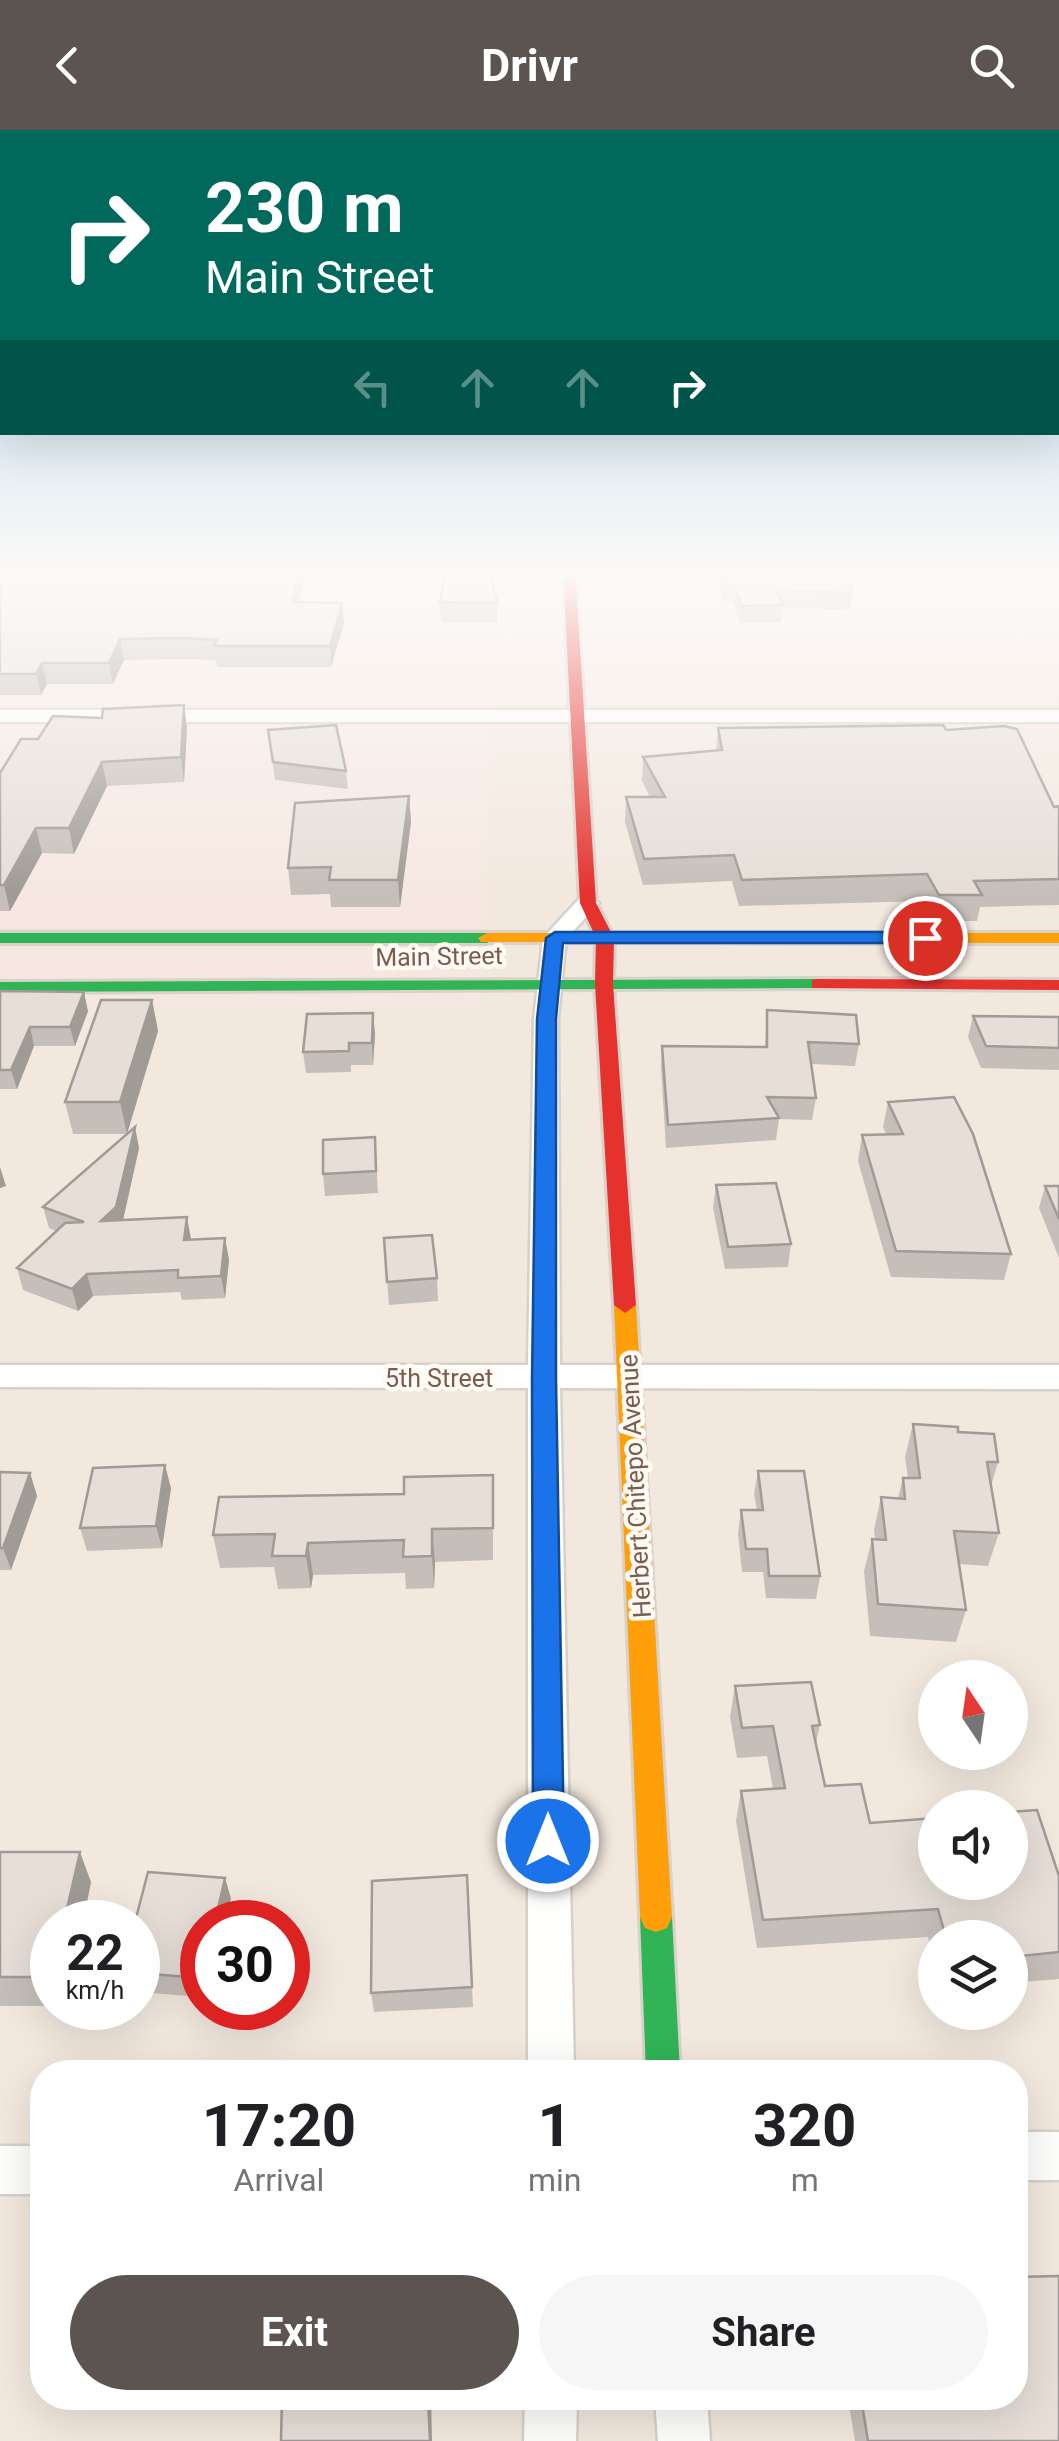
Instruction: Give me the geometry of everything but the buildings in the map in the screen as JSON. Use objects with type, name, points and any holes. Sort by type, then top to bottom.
[{"type":"main road","name":"Herbert Chitepo Avenue","points":[[577,677],[588,903],[605,938],[604,984],[630,1378],[662,2060]]},
{"type":"main road","points":[[244,986],[258,936]]},
{"type":"main road","name":"Main Street","points":[[0,938],[1059,938]]},
{"type":"main road","points":[[892,938],[904,985]]},
{"type":"main road","name":"Main Street","points":[[0,987],[1059,985]]},
{"type":"street","points":[[0,716],[1059,716]]},
{"type":"street","points":[[551,2060],[544,1379],[548,983],[555,938],[588,903]]},
{"type":"street","name":"5th Street","points":[[0,1376],[1059,1378]]},
{"type":"street","points":[[1028,2156],[1059,2156]]},
{"type":"street","points":[[0,2170],[30,2170]]},
{"type":"street","points":[[550,2410],[550,2441]]},
{"type":"street","points":[[682,2410],[684,2441]]},
{"type":"shaded area","points":[[0,677],[1059,677],[1059,700],[492,702],[480,1007],[0,1006]]},
{"type":"shaded area","points":[[1059,700],[1059,2441],[0,2441],[0,1004],[479,1007],[492,701]]},
{"type":"traffic: fast","points":[[0,938],[487,938]]},
{"type":"traffic: fast","points":[[0,987],[818,984]]},
{"type":"traffic: fast","points":[[656,1917],[662,2060]]},
{"type":"traffic: slow","points":[[487,938],[1059,938]]},
{"type":"traffic: slow","points":[[625,1305],[656,1917]]},
{"type":"traffic: jam","points":[[575,677],[588,903],[605,938],[604,984],[625,1305]]},
{"type":"traffic: jam","points":[[818,984],[1059,985]]},
{"type":"route","points":[[548,1841],[546,1019],[555,938],[925,938]]}]
